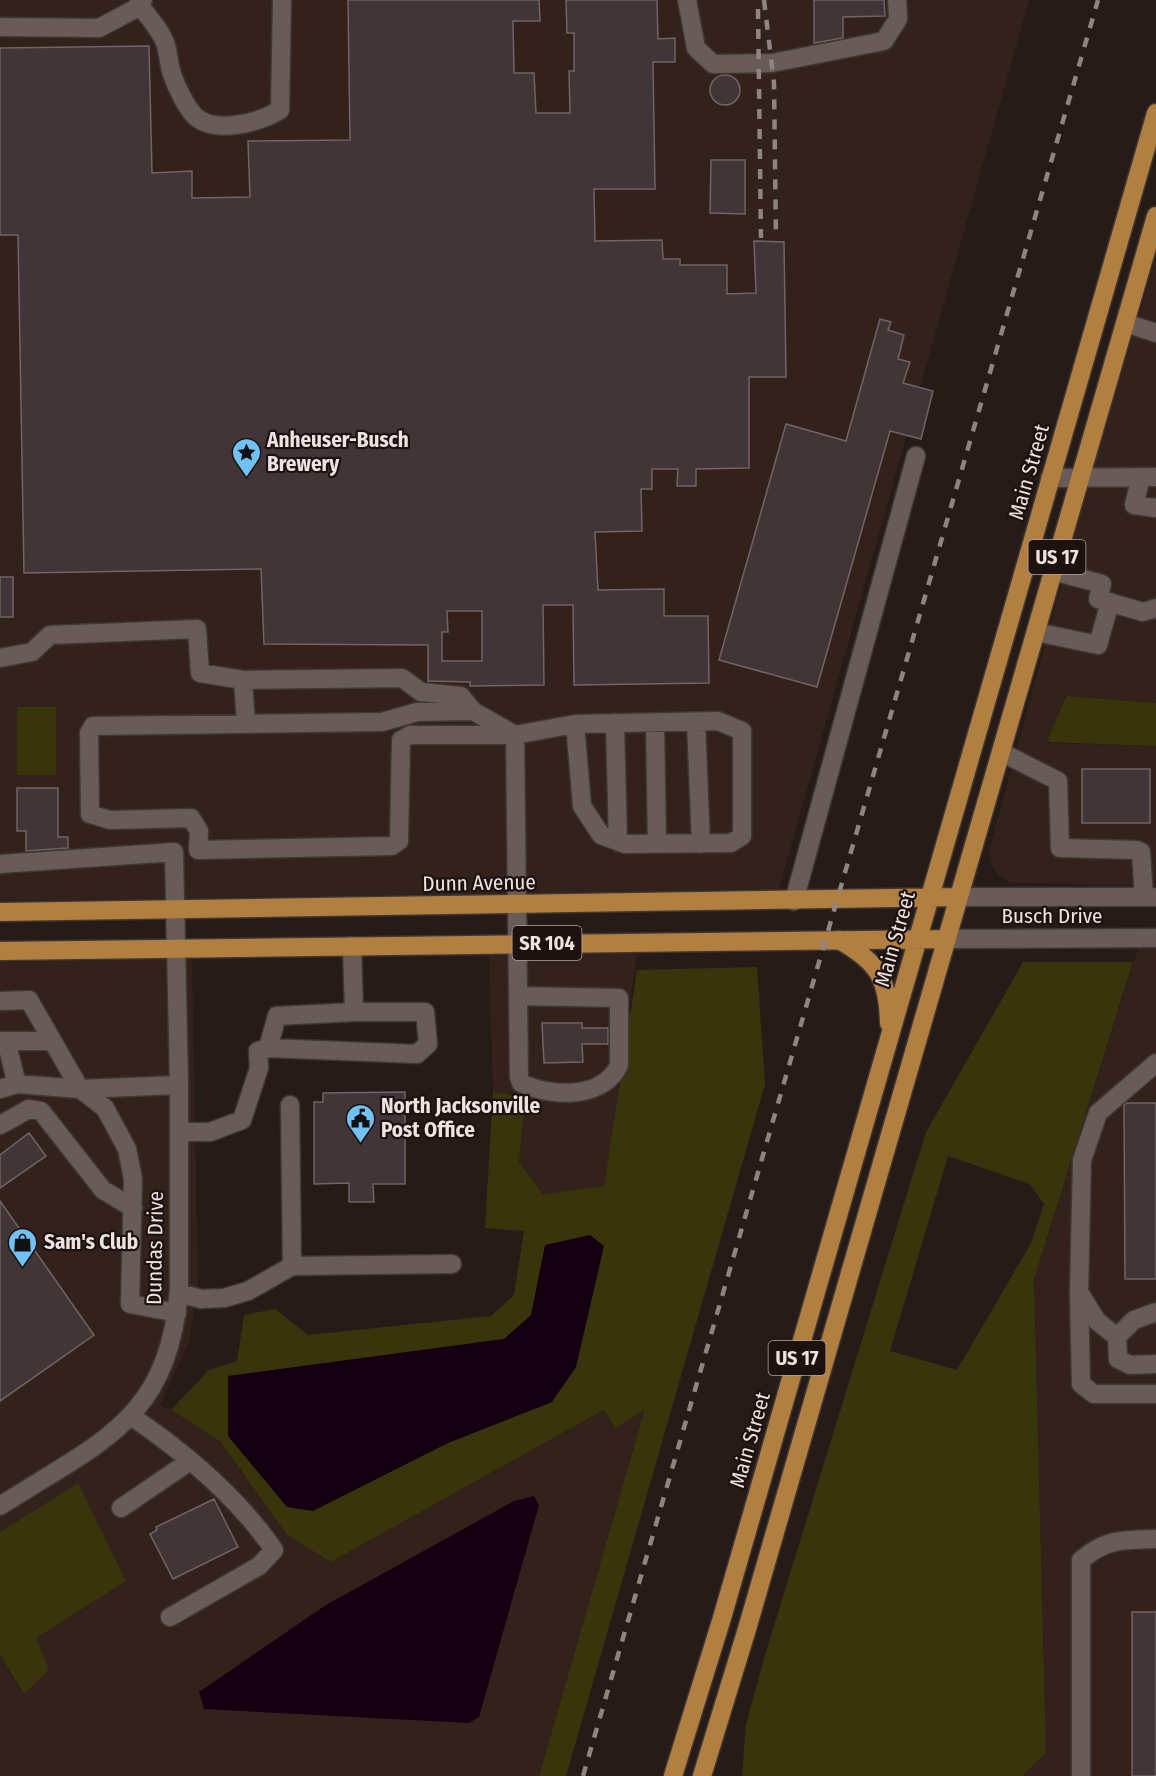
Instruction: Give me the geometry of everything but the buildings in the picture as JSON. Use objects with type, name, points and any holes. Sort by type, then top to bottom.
[{"type":"main road","name":"Main Street","points":[[673,1776],[722,1618],[1156,113]]},
{"type":"main road","name":"US 17","points":[[702,1776],[1156,216]]},
{"type":"main road","name":"Dunn Avenue","points":[[0,912],[959,897]]},
{"type":"main road","points":[[838,939],[860,952],[882,976],[889,1000],[890,1038]]},
{"type":"main road","name":"SR 104","points":[[0,951],[947,939]]},
{"type":"street","points":[[0,27],[99,28],[141,2],[164,40],[172,74],[192,112],[197,118],[208,122],[235,125],[262,120],[280,110],[282,0]]},
{"type":"street","points":[[687,0],[696,48],[713,64],[772,63],[884,41],[898,19],[897,0]]},
{"type":"street","points":[[1125,323],[1156,333]]},
{"type":"street","points":[[794,901],[916,456]]},
{"type":"street","points":[[1050,478],[1149,477],[1134,506],[1156,508]]},
{"type":"street","points":[[1053,571],[1102,584],[1098,599],[1143,612],[1156,608]]},
{"type":"street","points":[[1035,632],[1098,645],[1110,602]]},
{"type":"street","points":[[0,658],[32,652],[50,635],[197,629],[200,674],[243,680],[402,678],[421,693],[460,696],[473,711],[515,735]]},
{"type":"street","points":[[243,680],[246,724]]},
{"type":"street","points":[[473,711],[417,711],[382,723],[93,726],[89,733],[90,814],[110,820],[191,818],[199,831],[198,850],[392,846],[399,841],[400,740],[410,735],[515,735],[575,724],[718,721],[742,731],[742,836],[731,843],[657,844],[618,842],[601,835],[582,806],[575,724]]},
{"type":"street","points":[[405,715],[410,735]]},
{"type":"street","points":[[696,722],[701,844]]},
{"type":"street","points":[[615,723],[618,842]]},
{"type":"street","points":[[655,723],[657,844]]},
{"type":"street","points":[[515,735],[516,944],[521,1083],[552,1094],[571,1093],[599,1085],[615,1075],[619,1065],[619,998],[518,996]]},
{"type":"street","points":[[1001,752],[1058,781],[1060,848],[1137,850],[1141,852],[1150,897]]},
{"type":"street","name":"Dundas Drive","points":[[0,864],[174,852],[179,1085],[179,1293],[172,1343],[156,1382],[131,1416],[97,1446],[0,1506]]},
{"type":"street","name":"Busch Drive","points":[[959,897],[1150,897]]},
{"type":"street","name":"Busch Drive","points":[[947,939],[1156,938]]},
{"type":"street","points":[[352,946],[354,1012]]},
{"type":"street","points":[[0,1001],[29,1000],[80,1089],[105,1108],[127,1149],[133,1179],[130,1304],[177,1313]]},
{"type":"street","points":[[179,1132],[210,1132],[242,1120],[259,1068],[258,1051],[268,1048],[417,1054],[428,1044],[425,1012],[354,1012],[277,1016],[268,1048]]},
{"type":"street","points":[[52,1041],[3,1041],[8,1087],[80,1089],[179,1085]]},
{"type":"street","points":[[1156,1063],[1098,1113],[1082,1160],[1079,1292],[1081,1384],[1094,1394],[1156,1394]]},
{"type":"street","points":[[290,1105],[292,1266]]},
{"type":"street","points":[[0,1125],[29,1108],[41,1111],[103,1190],[133,1208]]},
{"type":"street","points":[[179,1293],[201,1299],[224,1299],[248,1291],[292,1266],[452,1264]]},
{"type":"street","points":[[1079,1292],[1097,1321],[1117,1337]]},
{"type":"street","points":[[1156,1312],[1134,1320],[1117,1337],[1118,1359],[1123,1363],[1156,1364]]},
{"type":"street","points":[[131,1416],[190,1461],[258,1527],[273,1550],[259,1566],[170,1617]]},
{"type":"street","points":[[121,1508],[190,1461]]},
{"type":"street","points":[[1081,1776],[1081,1560],[1094,1549],[1115,1540],[1156,1539]]},
{"type":"shaded area","name":"Anheuser-Busch Brewery","points":[[0,0],[1029,0],[779,889],[0,901]]},
{"type":"shaded area","points":[[1156,258],[1156,703],[1066,696],[1047,743],[1156,746],[1156,885],[1011,883],[1000,877],[993,868],[989,851],[1088,486]]},
{"type":"shaded area","points":[[1066,696],[1156,703],[1156,746],[1047,742]]},
{"type":"shaded area","points":[[17,707],[56,707],[56,775],[17,775]]},
{"type":"shaded area","points":[[1138,948],[1156,948],[1156,1776],[1022,1776],[1046,1753],[1034,1278]]},
{"type":"shaded area","points":[[637,954],[605,1186],[543,1194],[519,1163],[525,1098],[493,1092],[489,955]]},
{"type":"shaded area","points":[[192,959],[198,1291],[188,1345],[160,1406],[171,1410],[220,1441],[287,1535],[331,1562],[605,1410],[616,1428],[646,1408],[539,1776],[0,1776],[0,1655],[23,1694],[78,1483],[0,1532],[0,962]]},
{"type":"shaded area","points":[[1023,962],[1133,962],[1034,1279],[1046,1753],[1022,1776],[742,1776],[746,1724],[765,1655],[926,1132]],"holes":[[[948,1156],[1030,1184],[1044,1204],[1031,1243],[957,1370],[890,1351]]]},
{"type":"shaded area","points":[[757,967],[765,1084],[566,1776],[539,1776],[645,1409],[616,1428],[604,1410],[331,1562],[287,1535],[220,1441],[171,1410],[209,1370],[237,1361],[244,1315],[275,1309],[308,1335],[491,1316],[514,1295],[524,1231],[485,1228],[493,1092],[525,1098],[519,1163],[543,1194],[604,1186],[637,970]],"holes":[[[546,1245],[552,1402],[448,1443],[228,1436],[229,1376],[504,1339],[531,1315]]]},
{"type":"shaded area","points":[[590,1235],[604,1246],[576,1367],[552,1402],[448,1443],[313,1511],[287,1507],[228,1436],[228,1376],[504,1339],[531,1315],[545,1245]]},
{"type":"shaded area","points":[[78,1483],[126,1581],[36,1638],[49,1670],[24,1694],[0,1655],[0,1532]]},
{"type":"shaded area","points":[[534,1496],[539,1505],[479,1717],[469,1723],[204,1709],[199,1692],[326,1605],[514,1501]]},
{"type":"railway","points":[[764,0],[774,83],[776,238]]},
{"type":"railway","points":[[583,1776],[1098,0]]},
{"type":"railway","points":[[758,9],[761,238]]},
{"type":"place","name":"Anheuser-Busch Brewery","points":[[246,478]]},
{"type":"place","name":"North Jacksonville Post Office","points":[[360,1144]]},
{"type":"place","name":"Sam's Club","points":[[23,1268]]}]
